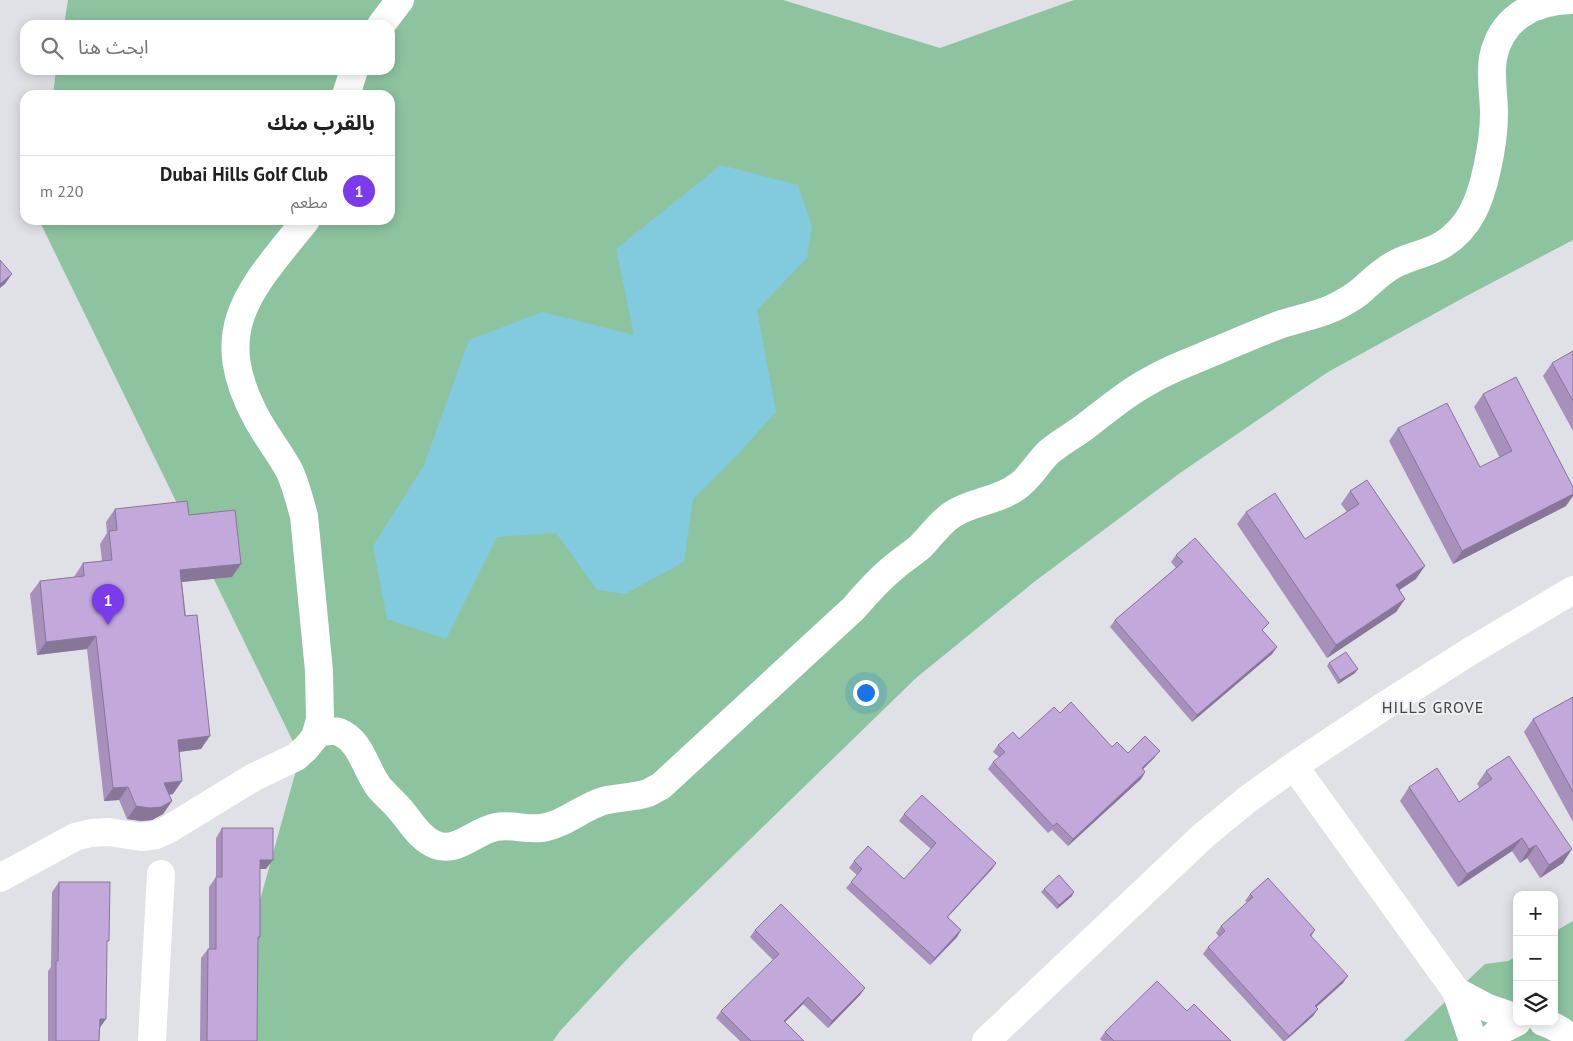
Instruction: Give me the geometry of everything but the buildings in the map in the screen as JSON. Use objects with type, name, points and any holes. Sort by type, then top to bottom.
[{"type":"street","points":[[385,20],[400,0]]},
{"type":"street","points":[[316,733],[337,731],[347,736],[356,744],[378,786],[420,834],[438,846],[448,847],[458,844],[482,831],[496,827],[510,826],[538,829],[551,826],[603,801],[648,793],[661,786],[854,608],[876,584],[919,548],[950,515],[964,507],[1004,495],[1021,485],[1047,454],[1059,444],[1084,428],[1122,397],[1154,378],[1276,326],[1316,315],[1334,307],[1362,291],[1371,281],[1394,264],[1427,252],[1452,238],[1471,218],[1483,191],[1493,136],[1493,59],[1500,37],[1514,19],[1534,6],[1557,0],[1572,0]]},
{"type":"street","points":[[348,90],[352,75]]},
{"type":"street","points":[[0,878],[75,838],[91,833],[109,832],[141,838],[156,835],[254,777],[296,757],[306,748],[316,733],[320,720],[319,671],[304,516],[290,473],[256,417],[247,397],[236,361],[235,344],[242,312],[251,293],[275,257],[302,225]]},
{"type":"street","points":[[986,1041],[1203,836],[1248,800],[1294,766],[1462,657],[1573,590]]},
{"type":"street","points":[[1294,766],[1456,991],[1473,1041]]},
{"type":"street","points":[[152,1041],[161,874]]},
{"type":"street","points":[[1456,991],[1488,1008],[1513,1017]]},
{"type":"street","points":[[1489,1041],[1498,1031],[1513,1024]]},
{"type":"green space","points":[[68,0],[783,0],[940,48],[1074,0],[1573,0],[1573,240],[1328,372],[1180,473],[1034,582],[916,678],[631,955],[560,1031],[553,1041],[221,1041],[300,756],[41,225],[395,225],[395,90],[54,90],[55,75],[395,75],[395,20],[65,20]]},
{"type":"green space","points":[[1573,921],[1573,1041],[1404,1041],[1485,964],[1508,961],[1513,958],[1513,1026],[1558,1026],[1558,930]]},
{"type":"water","points":[[721,165],[798,185],[812,226],[807,258],[757,310],[776,412],[739,453],[693,499],[684,562],[625,594],[597,590],[556,533],[497,537],[446,639],[387,619],[373,546],[424,465],[469,340],[542,312],[634,335],[616,249]]},
{"type":"place","name":"Dubai Hills Golf Club","points":[[108,625]]},
{"type":"district","name":"HILLS GROVE","points":[[1433,707]]}]
